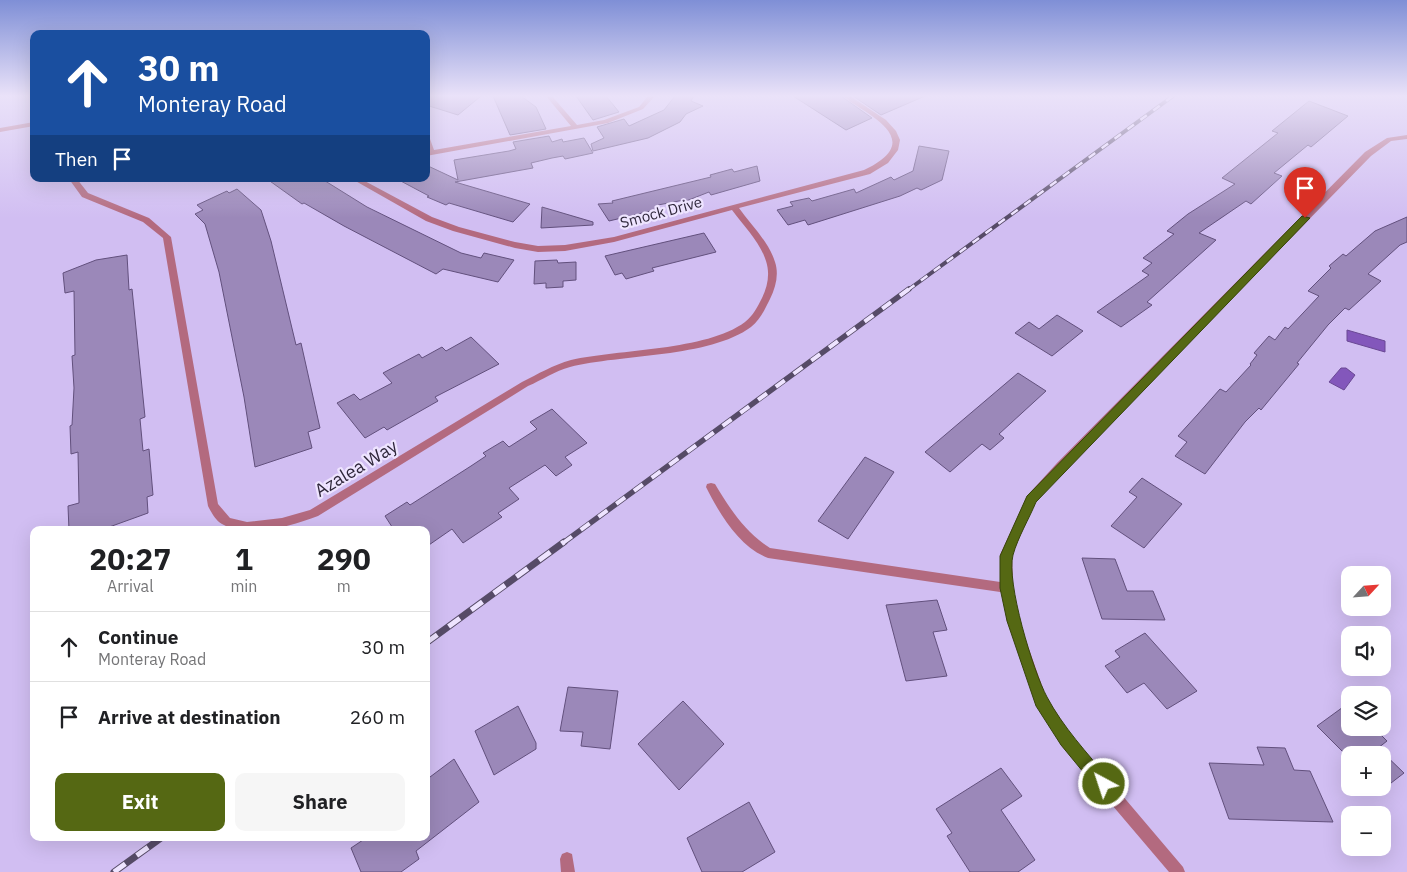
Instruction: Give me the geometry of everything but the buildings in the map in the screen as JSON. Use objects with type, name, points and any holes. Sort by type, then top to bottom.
[{"type":"street","points":[[430,154],[523,137]]},
{"type":"street","name":"Smock Drive","points":[[361,182],[429,219],[490,238],[538,249],[588,245],[867,172],[891,157],[896,150],[893,137]]},
{"type":"street","points":[[1178,872],[1066,740],[1041,701],[1013,621],[1007,588],[1006,556],[1031,499],[1368,154],[1389,139],[1407,137]]},
{"type":"street","name":"Azalea Way","points":[[75,182],[84,195],[146,220],[167,237],[213,506],[224,520],[257,526],[297,520],[314,513],[526,384],[556,368],[606,357],[700,343],[730,334],[748,325],[762,308],[771,287],[772,271],[769,258],[734,207]]},
{"type":"street","points":[[711,487],[733,524],[753,544],[768,553],[1007,588]]},
{"type":"shaded area","points":[[1347,330],[1385,341],[1385,352],[1347,341]]},
{"type":"shaded area","points":[[1341,368],[1346,368],[1355,375],[1344,390],[1329,382]]},
{"type":"railway","points":[[908,290],[1117,137]]},
{"type":"railway","points":[[563,543],[909,289]]},
{"type":"railway","points":[[430,640],[564,542]]},
{"type":"railway","points":[[114,872],[157,841]]},
{"type":"route","points":[[1104,784],[1066,740],[1041,701],[1013,621],[1007,588],[1006,556],[1016,529],[1031,499],[1061,466],[1256,270],[1305,218]]}]
